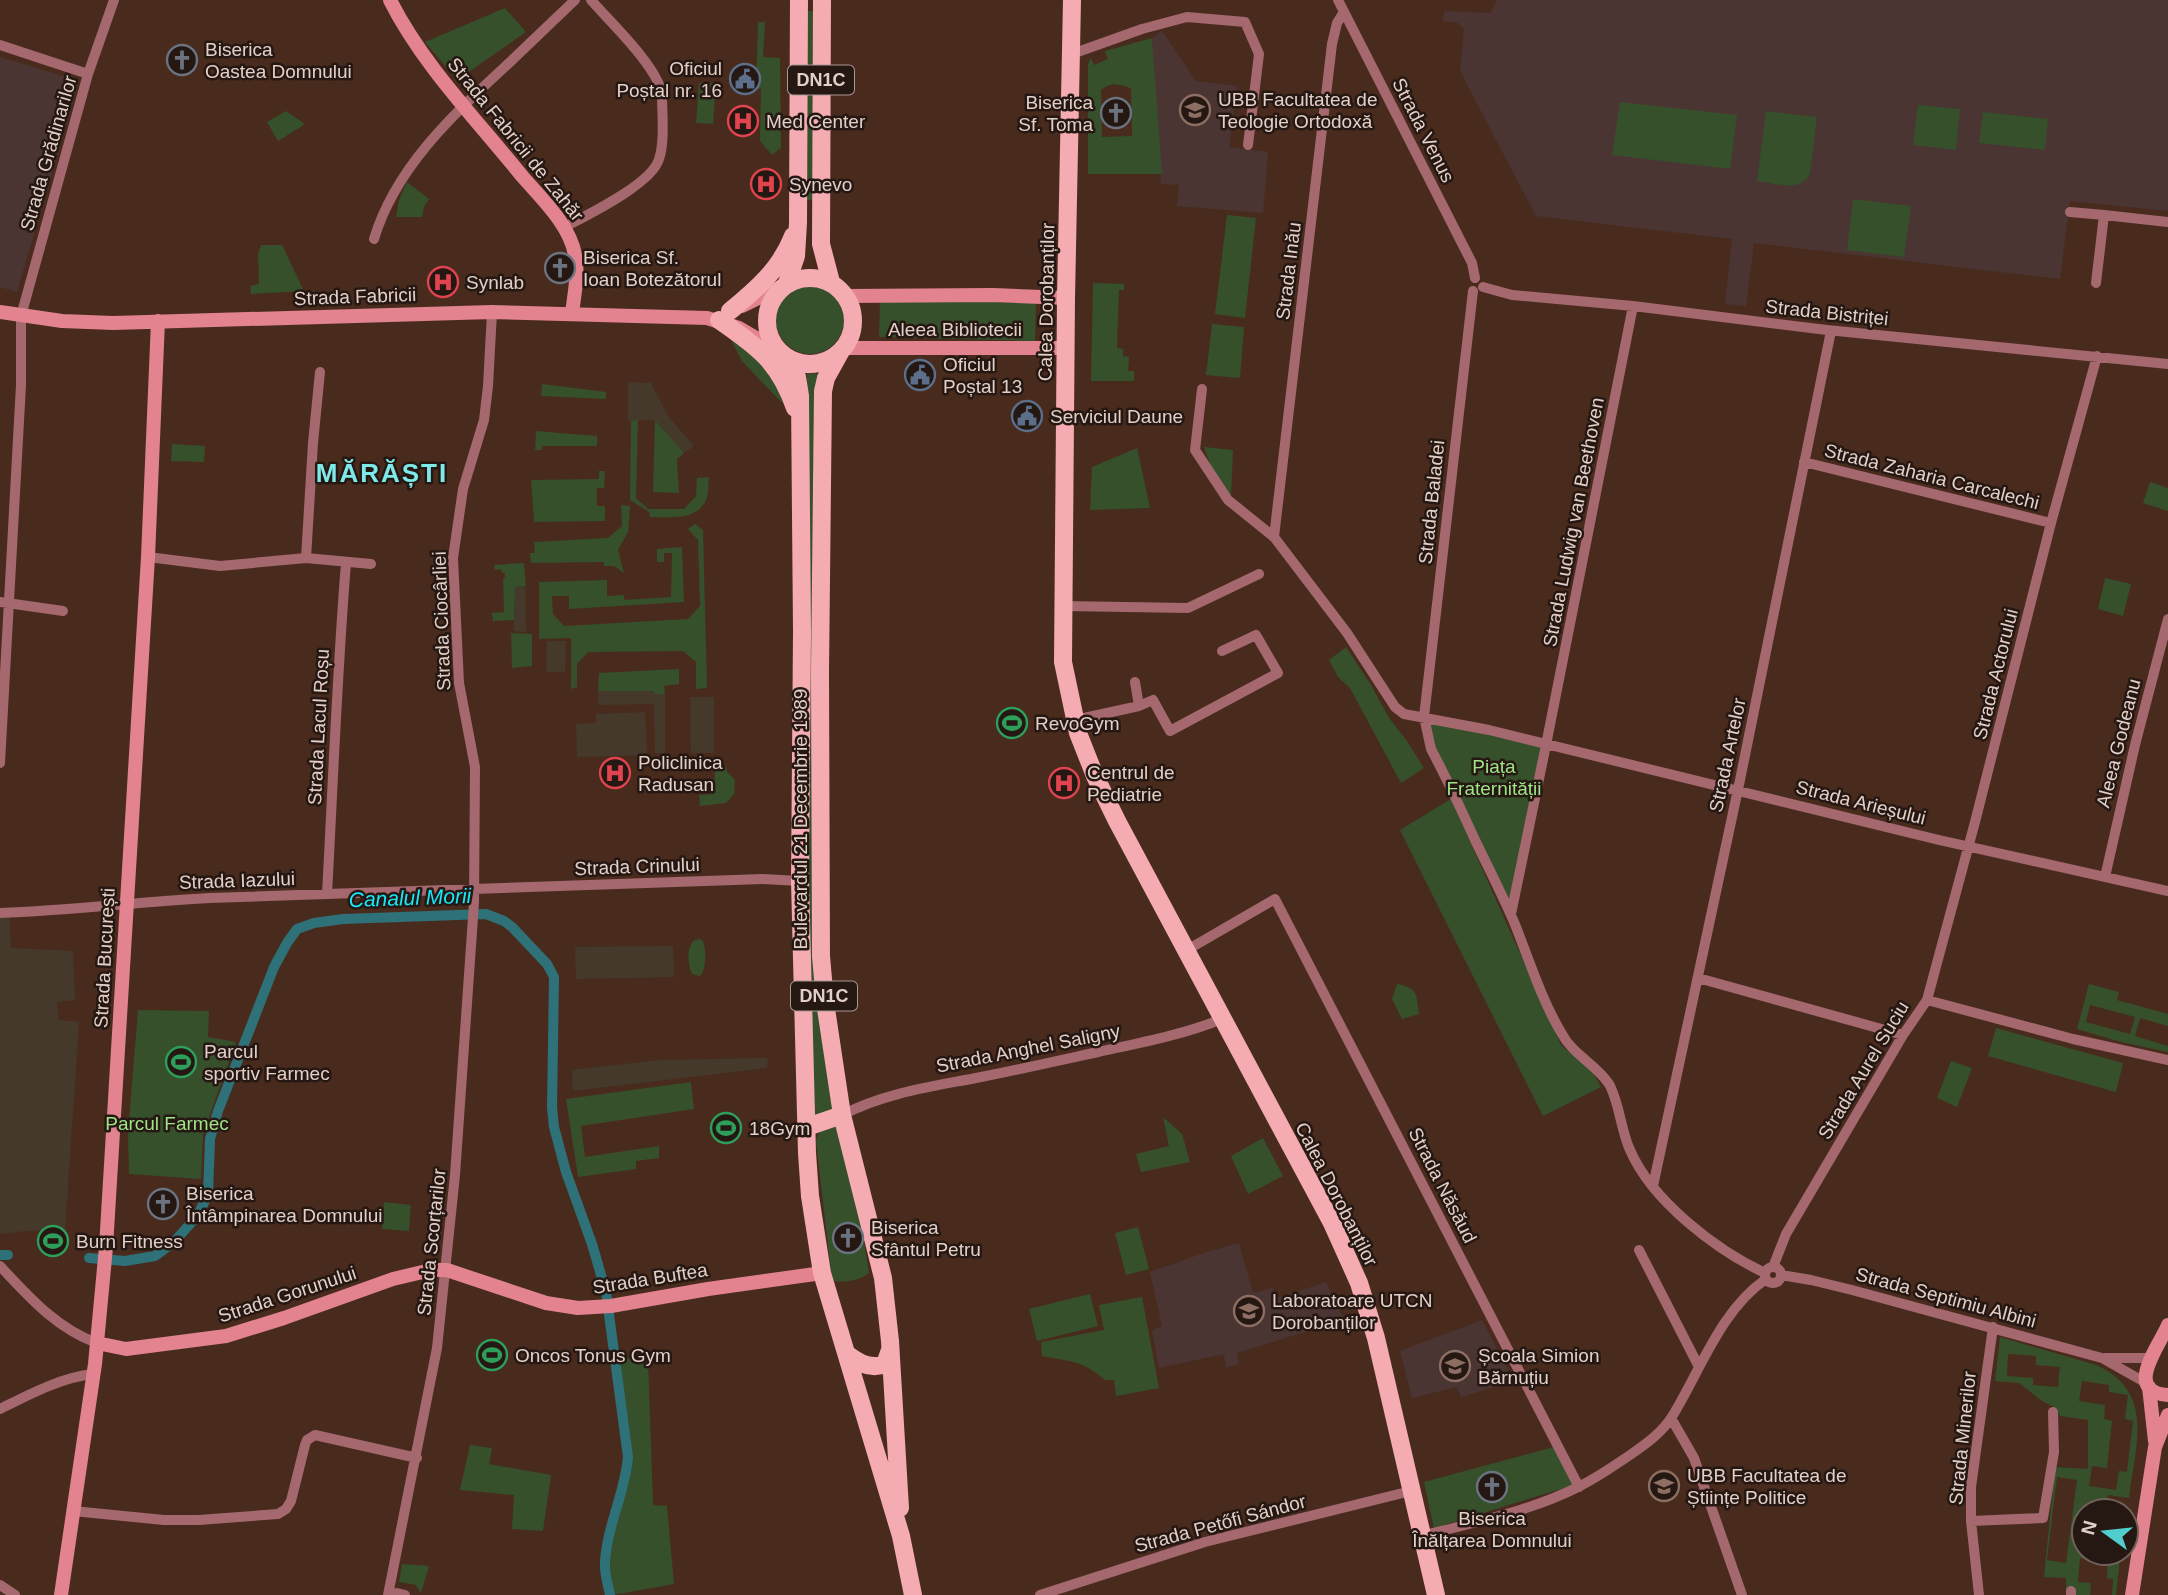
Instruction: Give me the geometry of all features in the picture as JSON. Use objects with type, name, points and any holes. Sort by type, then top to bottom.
[{"type":"main road","name":"Strada Fabricii de Zahăr","points":[[390,0],[414,43],[570,239],[576,256],[572,314]]},
{"type":"main road","name":"DN1C","points":[[784,355],[768,334],[767,313],[776,294],[785,285],[796,256],[799,0]]},
{"type":"main road","name":"DN1C","points":[[822,0],[821,244],[831,282]]},
{"type":"main road","name":"Calea Dorobanților","points":[[1072,0],[1063,662],[1074,720],[1095,776],[1117,821],[1332,1223],[1359,1283],[1376,1341],[1436,1595]]},
{"type":"main road","points":[[798,223],[788,250],[778,265],[754,290],[720,316],[766,355],[789,390],[800,423]]},
{"type":"main road","points":[[785,285],[804,277],[822,279],[831,282],[846,296]]},
{"type":"main road","name":"Strada Fabricii","points":[[0,313],[62,321],[492,312],[720,316],[785,285]]},
{"type":"main road","name":"Aleea Bibliotecii","points":[[846,296],[993,295],[1066,298]]},
{"type":"main road","name":"DN1C","points":[[843,350],[853,325],[846,296]]},
{"type":"main road","name":"Strada Fabricii","points":[[720,316],[784,355]]},
{"type":"main road","name":"Strada București","points":[[61,1595],[93,1374],[106,1247],[148,557],[158,321]]},
{"type":"main road","name":"Aleea Bibliotecii","points":[[843,350],[1066,348]]},
{"type":"main road","points":[[784,355],[797,362],[816,364],[843,350]]},
{"type":"main road","name":"Bulevardul 21 Decembrie 1989","points":[[843,350],[826,378],[823,391],[820,673],[822,964],[842,1115],[883,1278],[891,1350],[901,1536]]},
{"type":"main road","name":"Bulevardul 21 Decembrie 1989","points":[[784,355],[797,377],[800,423],[800,881],[810,1196],[822,1273],[901,1536],[913,1595]]},
{"type":"main road","points":[[807,1128],[842,1115]]},
{"type":"main road","name":"Strada Gorunului","points":[[97,1343],[127,1349],[218,1337],[284,1318],[393,1279],[431,1270],[447,1270]]},
{"type":"main road","name":"Strada Buftea","points":[[447,1270],[546,1303],[578,1308],[822,1273]]},
{"type":"main road","points":[[2155,1447],[2145,1369],[2168,1325]]},
{"type":"main road","points":[[847,1354],[863,1364],[876,1367],[885,1364],[891,1350]]},
{"type":"main road","points":[[2152,1357],[2168,1351]]},
{"type":"main road","points":[[2148,1385],[2158,1393],[2168,1395]]},
{"type":"main road","points":[[2132,1595],[2155,1447],[2168,1415]]},
{"type":"street","name":"Strada Grădinarilor","points":[[0,763],[5,604],[21,377],[21,316],[88,74],[114,0]]},
{"type":"street","points":[[374,239],[404,175],[421,153],[464,104],[575,0]]},
{"type":"street","points":[[563,228],[636,186],[653,171],[661,155],[661,86],[652,71],[591,0]]},
{"type":"street","name":"Strada Venus","points":[[1338,0],[1472,263],[1477,285]]},
{"type":"street","name":"Strada Inău","points":[[1274,537],[1332,44],[1337,23],[1344,12]]},
{"type":"street","points":[[1072,54],[1142,29],[1187,17],[1245,22],[1259,54],[1248,145]]},
{"type":"street","points":[[0,45],[88,74]]},
{"type":"street","points":[[2070,212],[2168,222]]},
{"type":"street","points":[[2096,282],[2104,215]]},
{"type":"street","name":"Strada Bistriței","points":[[1477,285],[1512,295],[1633,306],[1831,331],[2168,364]]},
{"type":"street","name":"Strada Baladei","points":[[1424,717],[1477,285]]},
{"type":"street","name":"Strada Ludwig van Beethoven","points":[[1546,746],[1633,306]]},
{"type":"street","name":"Strada Ciocârliei","points":[[475,889],[475,767],[459,683],[453,558],[463,489],[484,420],[492,312]]},
{"type":"street","name":"Strada Artelor","points":[[1653,1185],[1738,790],[1831,331]]},
{"type":"street","name":"Strada Actorului","points":[[1927,1000],[2097,356]]},
{"type":"street","points":[[306,558],[320,372]]},
{"type":"street","points":[[1202,389],[1195,450],[1228,500],[1274,537],[1348,633],[1395,707],[1404,714],[1489,730],[1546,746],[1511,914]]},
{"type":"street","name":"Strada Zaharia Carcalechi","points":[[1804,462],[2051,523]]},
{"type":"street","points":[[148,557],[220,566],[306,558],[371,564]]},
{"type":"street","name":"Strada Lacul Roșu","points":[[327,894],[337,670],[346,563]]},
{"type":"street","points":[[1063,606],[1188,608],[1259,574]]},
{"type":"street","points":[[5,604],[63,611]]},
{"type":"street","name":"Aleea Godeanu","points":[[2105,877],[2135,745],[2168,619]]},
{"type":"street","points":[[1074,720],[1139,706],[1153,700],[1170,730],[1278,673],[1256,635],[1222,651]]},
{"type":"street","points":[[1135,682],[1139,706]]},
{"type":"street","points":[[1424,717],[1431,749],[1511,914]]},
{"type":"street","name":"Strada Arieșului","points":[[1546,746],[2168,891]]},
{"type":"street","name":"Strada Crinului","points":[[475,889],[763,878],[800,881]]},
{"type":"street","name":"Strada Iazului","points":[[0,913],[64,911],[126,903],[210,898],[475,889]]},
{"type":"street","name":"Strada Scorțarilor","points":[[396,1594],[437,1348],[447,1270],[475,889]]},
{"type":"street","name":"Strada Năsăud","points":[[1187,950],[1275,900],[1579,1487]]},
{"type":"street","name":"Strada Septimiu Albini","points":[[1511,914],[1563,1037],[1610,1086],[1630,1150],[1640,1169],[1683,1219],[1698,1232],[1744,1262],[1771,1273],[1811,1280],[2102,1358],[2148,1385]]},
{"type":"street","points":[[1698,978],[1903,1035]]},
{"type":"street","name":"Strada Aurel Suciu","points":[[1422,1536],[1530,1506],[1579,1487],[1645,1445],[1671,1418],[1734,1310],[1752,1289],[1771,1273],[1786,1234],[1903,1035],[1927,1000],[2073,1039],[2168,1060]]},
{"type":"street","name":"Strada Anghel Saligny","points":[[842,1115],[923,1087],[1148,1041],[1222,1019]]},
{"type":"street","points":[[1639,1250],[1699,1367]]},
{"type":"street","points":[[0,1266],[49,1316],[80,1337],[97,1343]]},
{"type":"street","name":"Strada Minerilor","points":[[1979,1595],[1971,1521],[1971,1487],[1993,1327]]},
{"type":"street","name":"Strada Septimiu Albini","points":[[2102,1358],[2152,1357]]},
{"type":"street","points":[[0,1409],[72,1378],[93,1374]]},
{"type":"street","points":[[1971,1521],[2043,1518],[2054,1452],[2053,1412]]},
{"type":"street","points":[[1671,1418],[1694,1458],[1742,1595]]},
{"type":"street","points":[[73,1511],[164,1520],[278,1514],[286,1510],[289,1504],[305,1445],[315,1435],[417,1458]]},
{"type":"street","name":"Strada Petőfi Sándor","points":[[1040,1595],[1205,1542],[1411,1491]]},
{"type":"street","points":[[0,1585],[15,1595]]},
{"type":"shaded area","points":[[1497,0],[2168,0],[2168,211],[2070,201],[2060,279],[1754,243],[1746,306],[1725,304],[1732,239],[1536,216],[1460,71],[1464,29],[1458,23],[1443,21],[1444,11],[1491,13]]},
{"type":"shaded area","name":"UBB Facultatea de Teologie Ortodoxă","points":[[1162,31],[1196,81],[1237,86],[1229,147],[1268,152],[1263,213],[1177,206],[1179,185],[1161,184],[1152,38]]},
{"type":"shaded area","points":[[0,57],[79,81],[17,292],[0,287]]},
{"type":"shaded area","points":[[628,382],[651,383],[668,416],[694,446],[684,453],[655,420],[628,421]]},
{"type":"shaded area","points":[[515,587],[525,587],[526,632],[514,631]]},
{"type":"shaded area","points":[[547,641],[566,641],[565,672],[546,672]]},
{"type":"shaded area","points":[[598,691],[654,691],[655,694],[665,694],[665,753],[655,753],[654,704],[598,705]]},
{"type":"shaded area","points":[[690,697],[714,697],[714,753],[691,753]]},
{"type":"shaded area","points":[[645,712],[647,755],[577,757],[576,724],[596,723],[596,714]]},
{"type":"shaded area","points":[[9,912],[11,948],[73,951],[75,1000],[57,1002],[59,1020],[79,1022],[65,1230],[0,1234],[0,913]]},
{"type":"shaded area","points":[[673,946],[674,977],[576,979],[575,947]]},
{"type":"shaded area","points":[[768,1058],[767,1068],[573,1091],[572,1070],[660,1060]]},
{"type":"shaded area","name":"Laboratoare UTCN Dorobanților","points":[[1239,1243],[1253,1293],[1272,1288],[1278,1298],[1326,1282],[1344,1320],[1237,1353],[1239,1364],[1226,1368],[1224,1354],[1159,1368],[1152,1331],[1162,1326],[1150,1272]]},
{"type":"shaded area","name":"Școala Simion Bărnuțiu","points":[[1482,1320],[1514,1381],[1461,1397],[1457,1387],[1412,1398],[1400,1351]]},
{"type":"green space","points":[[505,8],[526,32],[457,80],[425,42]]},
{"type":"green space","points":[[808,11],[816,11],[812,200],[804,200]]},
{"type":"green space","points":[[758,22],[765,22],[763,57],[780,58],[781,148],[772,155],[760,141],[761,89],[756,88]]},
{"type":"green space","points":[[1152,38],[1162,174],[1088,174],[1088,64],[1091,58],[1094,65],[1108,59],[1105,51]],"holes":[[[1114,84],[1131,89],[1132,136],[1102,137],[1101,90]]]},
{"type":"green space","points":[[699,83],[716,83],[713,124],[696,123]]},
{"type":"green space","points":[[1620,102],[1737,115],[1730,169],[1612,155]]},
{"type":"green space","points":[[1918,105],[1960,109],[1956,150],[1913,145]]},
{"type":"green space","points":[[286,111],[305,124],[278,141],[267,122]]},
{"type":"green space","points":[[1766,111],[1817,117],[1810,174],[1806,180],[1794,185],[1757,181]]},
{"type":"green space","points":[[1983,112],[2048,119],[2045,150],[1979,143]]},
{"type":"green space","points":[[407,182],[429,199],[422,217],[396,217],[399,200]]},
{"type":"green space","points":[[1853,199],[1911,206],[1904,257],[1847,250]]},
{"type":"green space","points":[[1227,215],[1256,218],[1245,318],[1215,314]]},
{"type":"green space","points":[[261,245],[282,245],[304,291],[251,294],[250,286],[259,284],[258,255]]},
{"type":"green space","points":[[1093,283],[1124,284],[1124,290],[1119,290],[1117,348],[1123,349],[1123,356],[1129,357],[1128,371],[1134,371],[1134,381],[1091,381]]},
{"type":"green space","points":[[810,286],[823,289],[834,296],[841,307],[844,320],[841,333],[834,344],[823,351],[810,354],[797,351],[786,344],[779,333],[776,320],[779,307],[786,296],[797,289]]},
{"type":"green space","points":[[880,299],[1036,303],[1035,341],[879,337]]},
{"type":"green space","points":[[1212,324],[1244,327],[1240,378],[1206,375]]},
{"type":"green space","points":[[730,338],[770,371],[786,401],[781,402],[742,361]]},
{"type":"green space","points":[[807,373],[820,374],[817,935],[835,1113],[810,1120],[807,935]]},
{"type":"green space","points":[[542,384],[606,392],[606,399],[541,396]]},
{"type":"green space","points":[[638,420],[636,498],[648,509],[684,509],[696,496],[697,478],[709,477],[707,498],[696,512],[674,517],[650,517],[649,512],[630,500],[631,421]]},
{"type":"green space","points":[[655,420],[684,453],[677,459],[679,493],[653,492]]},
{"type":"green space","points":[[536,431],[597,436],[597,446],[542,446],[542,450],[535,450]]},
{"type":"green space","points":[[172,444],[205,446],[204,462],[171,461]]},
{"type":"green space","points":[[1204,447],[1233,450],[1231,496],[1212,470]]},
{"type":"green space","points":[[1137,448],[1150,508],[1090,510],[1092,467]]},
{"type":"green space","points":[[599,471],[605,471],[604,488],[597,488],[597,506],[605,506],[605,521],[534,522],[531,480],[599,479]]},
{"type":"green space","points":[[2150,482],[2168,488],[2168,511],[2143,503]]},
{"type":"green space","points":[[621,505],[630,506],[628,532],[618,550],[624,573],[614,566],[604,566],[604,562],[531,563],[530,553],[535,553],[534,542],[608,538],[622,526]]},
{"type":"green space","points":[[695,524],[703,530],[707,688],[696,689],[696,662],[683,651],[588,652],[577,664],[577,687],[571,689],[571,638],[539,639],[539,582],[607,580],[607,596],[624,595],[624,600],[671,597],[672,553],[664,553],[664,562],[657,562],[657,549],[682,547],[684,602],[569,609],[569,596],[552,596],[553,614],[564,626],[688,619],[700,606],[698,540],[688,529]]},
{"type":"green space","points":[[524,563],[526,586],[515,587],[514,620],[493,621],[492,613],[504,612],[505,577],[505,573],[501,572],[501,569],[495,570],[494,565]]},
{"type":"green space","points":[[2105,578],[2131,584],[2123,616],[2098,609]]},
{"type":"green space","points":[[511,633],[532,634],[532,666],[512,668]]},
{"type":"green space","points":[[1346,647],[1389,718],[1424,768],[1401,783],[1350,688],[1338,677],[1329,660]]},
{"type":"green space","points":[[679,669],[679,684],[664,686],[665,694],[654,694],[654,691],[598,691],[599,673]]},
{"type":"green space","name":"Piața Fraternității","points":[[1424,717],[1546,745],[1511,914],[1445,774]]},
{"type":"green space","points":[[726,766],[727,772],[735,780],[734,794],[726,803],[700,806],[699,795],[714,794],[715,767]]},
{"type":"green space","points":[[1451,799],[1561,1045],[1593,1073],[1601,1087],[1543,1116],[1400,830]]},
{"type":"green space","points":[[693,941],[703,941],[705,954],[704,969],[700,976],[692,974],[688,957]]},
{"type":"green space","points":[[1397,984],[1409,987],[1415,993],[1419,1014],[1402,1019],[1392,999]]},
{"type":"green space","points":[[2089,984],[2119,992],[2117,1000],[2168,1014],[2168,1026],[2140,1018],[2135,1036],[2168,1046],[2168,1052],[2121,1042],[2077,1029]],"holes":[[[2090,1005],[2135,1017],[2130,1034],[2086,1022]]]},
{"type":"green space","name":"Parcul Farmec","points":[[138,1010],[209,1011],[208,1037],[236,1042],[203,1134],[201,1179],[129,1174],[128,1133]]},
{"type":"green space","points":[[1996,1028],[2123,1063],[2116,1092],[1988,1056]]},
{"type":"green space","points":[[1951,1061],[1972,1068],[1957,1107],[1937,1098]]},
{"type":"green space","points":[[691,1082],[694,1109],[581,1126],[585,1157],[659,1146],[659,1158],[636,1161],[636,1169],[578,1177],[566,1099]]},
{"type":"green space","points":[[1163,1117],[1182,1134],[1190,1162],[1141,1172],[1136,1154],[1169,1146]]},
{"type":"green space","points":[[830,1125],[836,1126],[857,1198],[869,1273],[846,1281],[832,1280],[816,1141],[820,1130]]},
{"type":"green space","points":[[1263,1138],[1283,1176],[1248,1194],[1231,1156]]},
{"type":"green space","points":[[384,1202],[411,1205],[409,1231],[382,1229]]},
{"type":"green space","points":[[1138,1227],[1149,1269],[1126,1275],[1115,1233]]},
{"type":"green space","points":[[1090,1294],[1098,1326],[1037,1341],[1029,1309]]},
{"type":"green space","points":[[1142,1297],[1159,1388],[1116,1396],[1114,1380],[1105,1380],[1076,1363],[1042,1356],[1041,1342],[1104,1330],[1099,1305]]},
{"type":"green space","points":[[2000,1337],[2096,1365],[2115,1376],[2127,1390],[2134,1405],[2137,1440],[2129,1497],[2075,1497],[2077,1480],[2057,1477],[2047,1560],[2066,1563],[2070,1533],[2070,1567],[2079,1567],[2078,1582],[2091,1583],[2090,1595],[2066,1595],[2066,1578],[2044,1577],[2055,1467],[2088,1469],[2088,1420],[2060,1416],[2054,1407],[2019,1383],[1995,1381]],"holes":[[[2008,1354],[2036,1356],[2036,1365],[2060,1367],[2058,1387],[2033,1385],[2033,1378],[2007,1376]],[[2082,1381],[2109,1385],[2109,1392],[2128,1395],[2125,1419],[2133,1421],[2127,1472],[2119,1471],[2116,1490],[2089,1486],[2092,1466],[2107,1468],[2112,1421],[2104,1419],[2105,1405],[2079,1401]]]},
{"type":"green space","points":[[648,1357],[653,1505],[667,1506],[674,1584],[613,1595],[608,1563],[631,1457],[617,1359]]},
{"type":"green space","points":[[470,1445],[492,1448],[489,1464],[551,1475],[543,1531],[512,1529],[514,1495],[460,1490]]},
{"type":"green space","points":[[1554,1447],[1574,1485],[1434,1528],[1424,1482]]},
{"type":"green space","points":[[402,1564],[429,1566],[421,1593],[416,1585],[399,1582]]},
{"type":"green space","points":[[2108,1567],[2119,1567],[2116,1595],[2112,1595],[2113,1579],[2107,1578]]},
{"type":"waterway","name":"Canalul Morii","points":[[89,1258],[125,1261],[155,1256],[174,1242],[198,1215],[208,1194],[210,1139],[218,1111],[274,967],[297,929],[314,923],[343,919],[486,914],[504,921],[547,964],[554,977],[554,1127],[606,1292],[628,1457],[606,1549],[605,1570],[610,1595]]},
{"type":"waterway","name":"Canalul Morii","points":[[0,1255],[8,1255]]},
{"type":"place","name":"Biserica Oastea Domnului","points":[[182,60]]},
{"type":"place","name":"Oficiul Poștal nr. 16","points":[[745,79]]},
{"type":"place","name":"UBB Facultatea de Teologie Ortodoxă","points":[[1195,110]]},
{"type":"place","name":"Biserica Sf. Toma","points":[[1116,113]]},
{"type":"place","name":"Med Center","points":[[743,121]]},
{"type":"place","name":"Synevo","points":[[766,184]]},
{"type":"place","name":"Biserica Sf. Ioan Botezătorul","points":[[560,268]]},
{"type":"place","name":"Synlab","points":[[443,282]]},
{"type":"place","name":"Oficiul Poștal 13","points":[[920,375]]},
{"type":"place","name":"Serviciul Daune","points":[[1027,416]]},
{"type":"place","name":"RevoGym","points":[[1012,723]]},
{"type":"place","name":"Policlinica Radusan","points":[[615,773]]},
{"type":"place","name":"Centrul de Pediatrie","points":[[1064,783]]},
{"type":"place","name":"Parcul sportiv Farmec","points":[[181,1062]]},
{"type":"place","name":"18Gym","points":[[726,1128]]},
{"type":"place","name":"Biserica Întâmpinarea Domnului","points":[[163,1204]]},
{"type":"place","name":"Biserica Sfântul Petru","points":[[848,1238]]},
{"type":"place","name":"Burn Fitness","points":[[53,1241]]},
{"type":"place","name":"Laboratoare UTCN Dorobanților","points":[[1249,1311]]},
{"type":"place","name":"Oncos Tonus Gym","points":[[492,1355]]},
{"type":"place","name":"Școala Simion Bărnuțiu","points":[[1455,1366]]},
{"type":"place","name":"UBB Facultatea de Științe Politice","points":[[1664,1486]]},
{"type":"place","name":"Biserica Înălțarea Domnului","points":[[1492,1487]]},
{"type":"district","name":"MĂRĂȘTI","points":[[382,473]]}]
